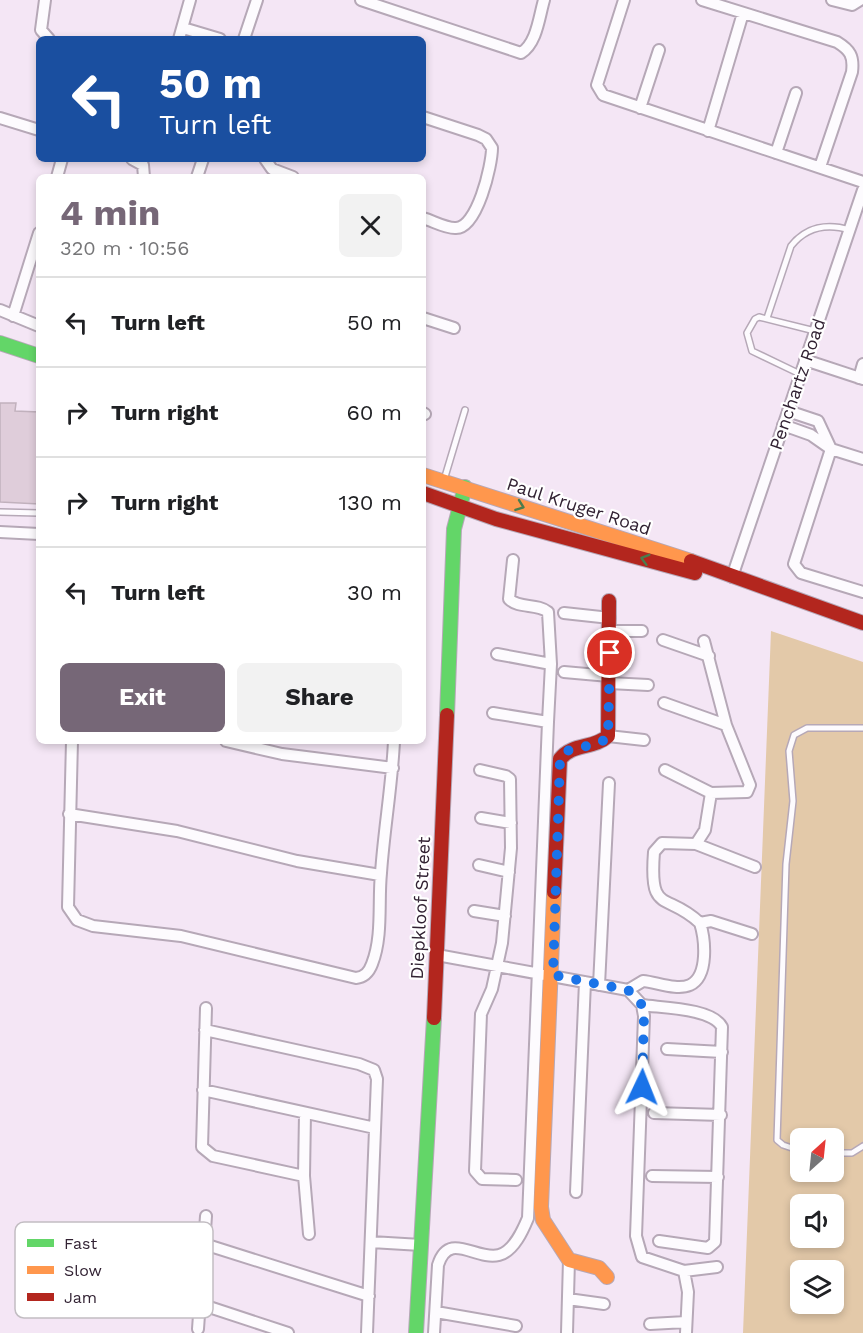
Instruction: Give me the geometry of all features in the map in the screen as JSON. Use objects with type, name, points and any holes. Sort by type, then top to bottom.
[{"type":"street","points":[[45,0],[41,30],[46,36]]},
{"type":"street","points":[[180,36],[190,0]]},
{"type":"street","points":[[245,36],[257,0]]},
{"type":"street","points":[[361,0],[521,53],[529,45],[534,34],[544,0]]},
{"type":"street","points":[[624,0],[597,85],[599,90],[609,98],[863,182]]},
{"type":"street","points":[[702,0],[837,42],[852,55],[852,72],[820,167]]},
{"type":"street","points":[[832,0],[852,5],[860,0]]},
{"type":"street","points":[[708,131],[743,13]]},
{"type":"street","points":[[183,28],[211,36]]},
{"type":"street","points":[[640,108],[659,50]]},
{"type":"street","points":[[776,153],[796,93]]},
{"type":"street","points":[[0,118],[36,129]]},
{"type":"street","points":[[426,118],[486,139],[492,148],[477,209],[468,224],[455,228],[426,219]]},
{"type":"street","points":[[138,162],[143,165],[144,174]]},
{"type":"street","points":[[267,162],[272,170],[284,174]]},
{"type":"street","name":"Penchartz Road","points":[[727,576],[788,411],[863,190]]},
{"type":"street","points":[[13,316],[36,243]]},
{"type":"street","points":[[0,310],[36,325]]},
{"type":"street","points":[[426,319],[454,328]]},
{"type":"street","points":[[0,336],[36,347]]},
{"type":"street","points":[[0,344],[36,355]]},
{"type":"street","points":[[805,360],[861,378],[863,364]]},
{"type":"street","points":[[788,411],[818,421],[831,449],[794,564],[801,573],[863,592]]},
{"type":"street","points":[[783,425],[811,435],[831,449],[863,459]]},
{"type":"street","name":"Paul Kruger Road","points":[[426,476],[707,566],[727,576],[863,623]]},
{"type":"street","name":"Diepkloof Street","points":[[416,1333],[437,955],[454,529],[465,487]]},
{"type":"street","name":"Paul Kruger Road","points":[[426,494],[496,519],[704,575],[727,576]]},
{"type":"street","points":[[454,529],[471,520],[496,519]]},
{"type":"street","points":[[0,532],[36,534]]},
{"type":"street","points":[[513,560],[509,599],[514,603],[540,608],[548,612],[551,664],[548,722],[541,1207],[543,1220],[569,1260],[567,1333]]},
{"type":"street","points":[[434,1333],[438,1265],[441,1254],[446,1249],[455,1248],[484,1255],[501,1255],[511,1246],[528,1218],[560,759],[567,750],[598,745],[608,736],[609,601]]},
{"type":"street","points":[[564,613],[642,631]]},
{"type":"street","points":[[663,640],[709,656]]},
{"type":"street","points":[[665,770],[711,793],[747,792],[750,785],[726,725],[704,641]]},
{"type":"street","points":[[497,654],[551,664]]},
{"type":"street","points":[[564,672],[648,685]]},
{"type":"street","points":[[664,703],[726,725]]},
{"type":"street","points":[[494,713],[548,722]]},
{"type":"street","points":[[608,736],[644,740]]},
{"type":"street","points":[[72,744],[68,907],[77,920],[93,926],[181,936],[347,977],[363,977],[373,962],[380,913],[380,875],[394,744]]},
{"type":"street","points":[[239,744],[282,754],[393,768]]},
{"type":"street","points":[[480,771],[510,779],[511,823],[505,916],[498,964],[492,989],[482,1014],[475,1171],[482,1179],[516,1180]]},
{"type":"street","points":[[599,985],[609,783]]},
{"type":"street","points":[[696,844],[702,839],[705,830],[711,793]]},
{"type":"street","points":[[69,813],[185,833],[297,861],[380,875]]},
{"type":"street","points":[[482,818],[511,823]]},
{"type":"street","points":[[752,934],[711,921],[700,923],[658,898],[653,880],[654,852],[658,845],[666,843],[696,844],[755,867]]},
{"type":"street","points":[[479,865],[508,872]]},
{"type":"street","points":[[474,910],[505,916]]},
{"type":"street","points":[[628,990],[643,981],[681,987],[690,985],[697,979],[703,959],[703,934],[700,923]]},
{"type":"street","points":[[437,955],[498,964],[628,990],[642,1005],[644,1016],[638,1248],[642,1257],[651,1262],[684,1271],[717,1267]]},
{"type":"street","points":[[576,1192],[585,982]]},
{"type":"street","points":[[642,1005],[702,1013],[715,1018],[722,1027],[721,1115],[713,1246],[708,1248],[659,1241]]},
{"type":"street","points":[[206,1008],[202,1147],[206,1153],[304,1176]]},
{"type":"street","points":[[205,1030],[368,1067],[374,1071],[377,1079],[367,1333]]},
{"type":"street","points":[[667,1049],[722,1052]]},
{"type":"street","points":[[203,1090],[375,1128]]},
{"type":"street","points":[[305,1113],[304,1176],[309,1234]]},
{"type":"street","points":[[654,1113],[721,1115]]},
{"type":"street","points":[[652,1176],[718,1178]]},
{"type":"street","points":[[206,1216],[206,1222]]},
{"type":"street","points":[[371,1242],[421,1245]]},
{"type":"street","points":[[213,1247],[369,1296]]},
{"type":"street","points":[[569,1260],[599,1268],[607,1277]]},
{"type":"street","points":[[650,1324],[686,1328],[688,1280],[684,1271]]},
{"type":"street","points":[[568,1299],[604,1304]]},
{"type":"street","points":[[213,1308],[288,1333]]},
{"type":"street","points":[[435,1312],[516,1326]]},
{"type":"street","points":[[198,1329],[199,1318]]},
{"type":"lane","points":[[767,318],[791,246],[804,234],[826,226],[850,230]]},
{"type":"lane","points":[[801,374],[760,356],[749,346],[747,333],[755,319],[767,318],[815,331]]},
{"type":"lane","points":[[444,482],[465,410]]},
{"type":"lane","points":[[0,512],[36,513]]},
{"type":"lane","points":[[790,1147],[780,1144],[777,1136],[786,864],[793,801],[789,751],[794,735],[807,728],[863,728]]},
{"type":"lane","points":[[844,1153],[852,1153],[863,1146]]},
{"type":"shaded area","points":[[771,631],[863,662],[863,1333],[743,1333]]},
{"type":"building","points":[[0,403],[16,403],[15,411],[36,412],[36,504],[0,502]]},
{"type":"traffic: fast","points":[[0,343],[36,355]]},
{"type":"traffic: fast","points":[[447,715],[454,529],[465,487]]},
{"type":"traffic: fast","points":[[416,1333],[434,1018]]},
{"type":"traffic: slow","points":[[426,476],[691,561]]},
{"type":"traffic: slow","points":[[554,892],[541,1207],[543,1220],[569,1260],[599,1268],[607,1277]]},
{"type":"traffic: jam","points":[[426,494],[496,519],[695,573]]},
{"type":"traffic: jam","points":[[691,561],[863,623]]},
{"type":"traffic: jam","points":[[554,892],[560,759],[571,750],[596,743],[608,736],[609,601]]},
{"type":"traffic: jam","points":[[434,1018],[447,715]]},
{"type":"route","points":[[610,653],[608,736],[603,743],[598,745],[567,750],[560,759],[553,975],[628,990],[642,1005],[644,1016],[642,1087]]}]
